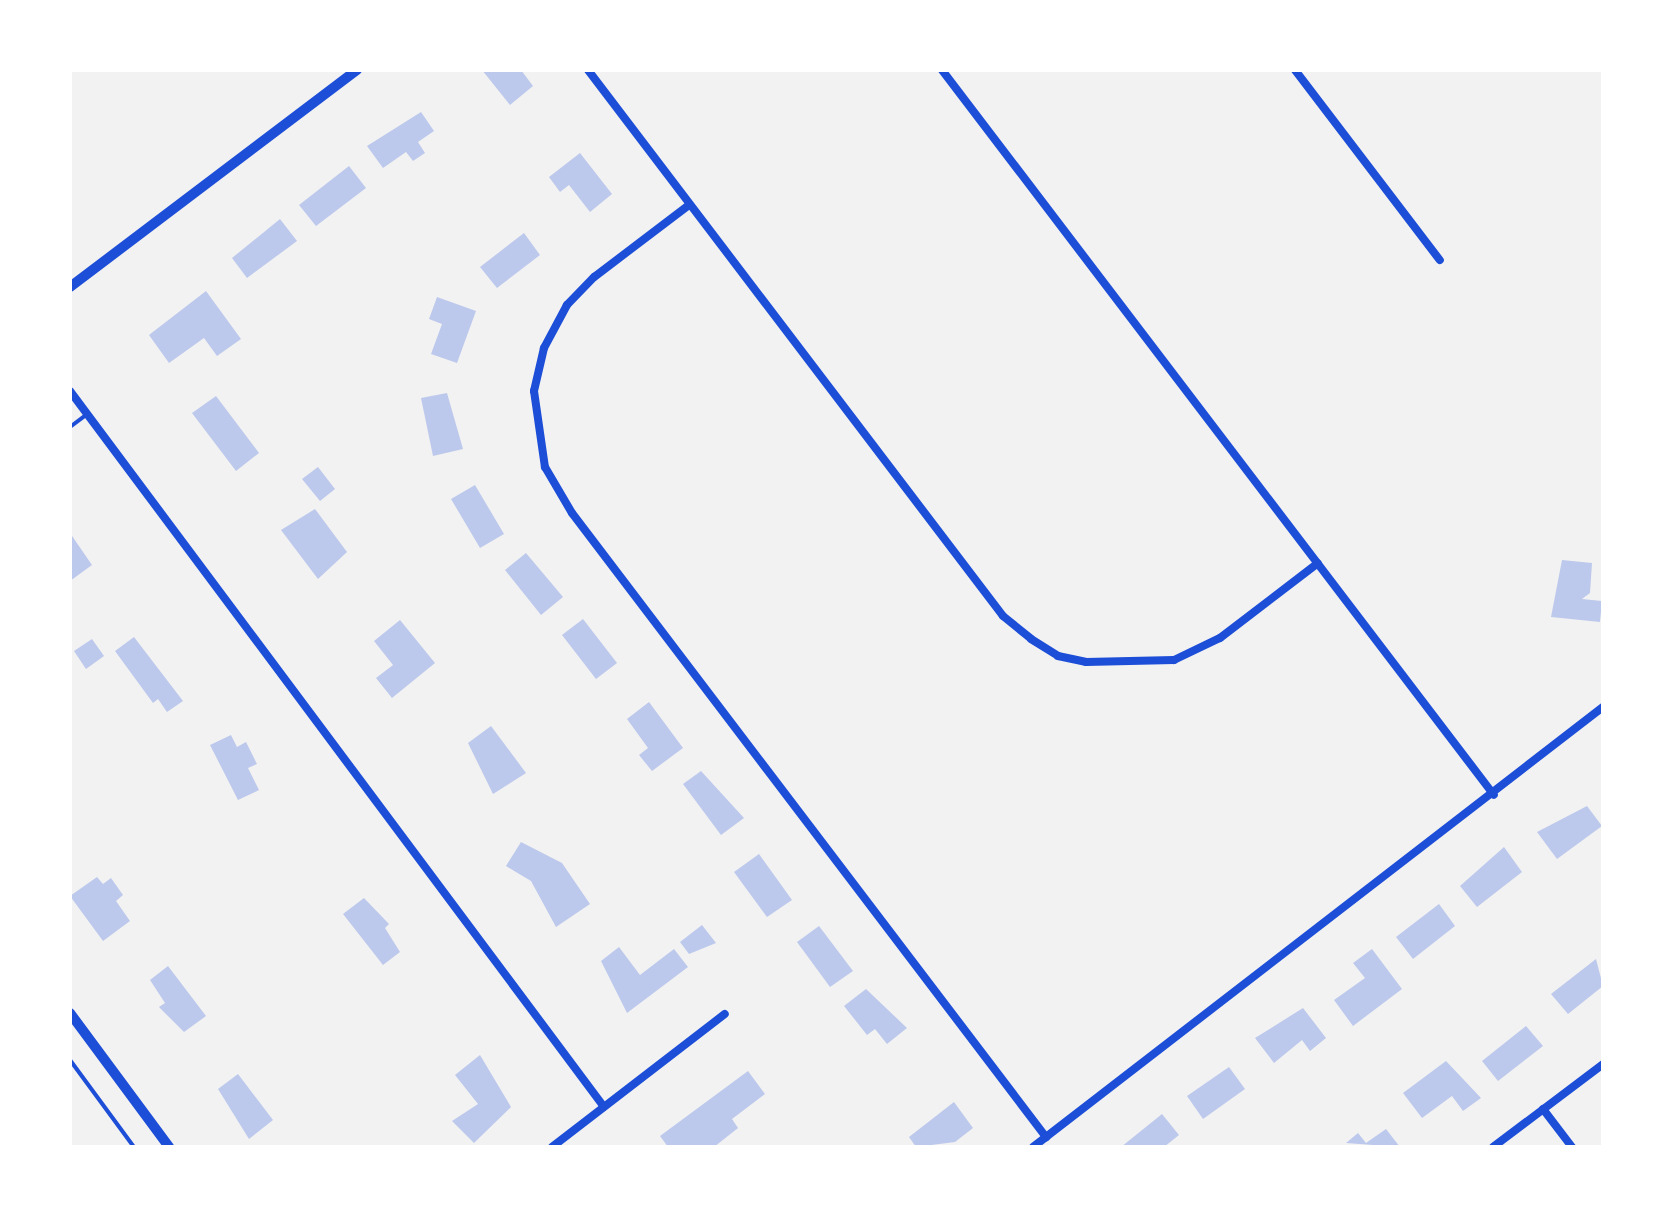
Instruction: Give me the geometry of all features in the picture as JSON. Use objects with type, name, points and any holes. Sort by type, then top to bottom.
[{"type":"street","points":[[70,288],[357,70]]},
{"type":"street","points":[[588,70],[1002,616],[1058,656],[1121,666],[1190,655],[1318,563]]},
{"type":"street","points":[[942,70],[1494,795]]},
{"type":"street","points":[[1295,70],[1440,260]]},
{"type":"street","points":[[689,204],[594,278],[568,305],[544,348],[534,391],[545,467],[584,529],[1046,1137]]},
{"type":"street","points":[[70,391],[604,1107]]},
{"type":"street","points":[[1033,1147],[1494,795],[1603,706]]},
{"type":"street","points":[[70,1013],[168,1147]]},
{"type":"street","points":[[552,1147],[725,1014]]},
{"type":"street","points":[[1494,1147],[1603,1064]]},
{"type":"street","points":[[1543,1109],[1572,1147]]},
{"type":"lane","points":[[70,427],[87,414]]},
{"type":"path","points":[[70,1060],[134,1147]]},
{"type":"building","points":[[482,70],[521,70],[533,86],[510,105]]},
{"type":"building","points":[[421,112],[434,131],[418,142],[425,153],[413,161],[406,152],[383,168],[367,146]]},
{"type":"building","points":[[580,153],[612,194],[590,212],[569,185],[560,192],[549,177]]},
{"type":"building","points":[[349,166],[366,188],[316,226],[299,205]]},
{"type":"building","points":[[280,219],[297,241],[247,278],[232,258]]},
{"type":"building","points":[[524,233],[540,255],[497,288],[480,267]]},
{"type":"building","points":[[206,291],[241,339],[217,356],[204,338],[169,363],[149,335]]},
{"type":"building","points":[[437,297],[476,311],[457,363],[431,354],[442,324],[429,319]]},
{"type":"building","points":[[447,393],[463,449],[433,456],[421,398]]},
{"type":"building","points":[[216,396],[259,453],[236,471],[192,413]]},
{"type":"building","points":[[318,467],[335,489],[320,501],[302,479]]},
{"type":"building","points":[[475,485],[504,534],[480,548],[451,499]]},
{"type":"building","points":[[315,509],[347,552],[318,579],[281,530]]},
{"type":"building","points":[[70,533],[92,565],[70,581]]},
{"type":"building","points":[[526,553],[563,597],[541,615],[505,570]]},
{"type":"building","points":[[1562,560],[1592,563],[1590,593],[1582,599],[1602,601],[1600,622],[1551,617]]},
{"type":"building","points":[[583,619],[617,663],[596,679],[562,635]]},
{"type":"building","points":[[400,620],[435,663],[392,698],[376,678],[393,665],[374,641]]},
{"type":"building","points":[[134,637],[183,701],[167,712],[158,699],[153,703],[115,651]]},
{"type":"building","points":[[92,639],[104,656],[86,669],[74,651]]},
{"type":"building","points":[[649,702],[683,748],[652,771],[639,755],[648,748],[627,719]]},
{"type":"building","points":[[491,726],[526,773],[493,794],[468,743]]},
{"type":"building","points":[[231,735],[237,747],[246,742],[257,764],[248,768],[259,790],[238,800],[210,745]]},
{"type":"building","points":[[701,771],[744,818],[721,835],[683,784]]},
{"type":"building","points":[[1587,806],[1602,826],[1557,859],[1537,832]]},
{"type":"building","points":[[521,842],[562,863],[590,904],[556,927],[531,881],[506,866]]},
{"type":"building","points":[[1504,847],[1522,872],[1477,907],[1460,886]]},
{"type":"building","points":[[759,854],[792,900],[767,917],[734,872]]},
{"type":"building","points":[[97,877],[103,884],[111,878],[123,895],[116,901],[130,921],[103,941],[70,896]]},
{"type":"building","points":[[364,898],[389,924],[385,928],[400,952],[383,965],[343,914]]},
{"type":"building","points":[[1439,904],[1455,926],[1413,959],[1396,937]]},
{"type":"building","points":[[702,925],[716,943],[689,954],[680,942]]},
{"type":"building","points":[[819,926],[853,971],[830,987],[797,942]]},
{"type":"building","points":[[619,947],[640,975],[674,949],[688,967],[627,1013],[601,961]]},
{"type":"building","points":[[1372,949],[1402,989],[1353,1026],[1334,1000],[1365,978],[1353,963]]},
{"type":"building","points":[[1596,959],[1603,986],[1568,1014],[1551,994]]},
{"type":"building","points":[[168,966],[206,1016],[184,1032],[159,1007],[165,1003],[150,980]]},
{"type":"building","points":[[866,989],[907,1028],[887,1044],[875,1029],[867,1035],[844,1006]]},
{"type":"building","points":[[1303,1008],[1326,1038],[1310,1051],[1302,1040],[1274,1063],[1255,1038]]},
{"type":"building","points":[[1526,1026],[1543,1046],[1498,1081],[1482,1061]]},
{"type":"building","points":[[480,1055],[511,1107],[474,1143],[452,1121],[478,1104],[455,1075]]},
{"type":"building","points":[[1446,1061],[1481,1098],[1463,1111],[1452,1096],[1422,1118],[1403,1093]]},
{"type":"building","points":[[1229,1067],[1245,1089],[1203,1119],[1187,1096]]},
{"type":"building","points":[[748,1071],[765,1094],[732,1119],[738,1128],[714,1147],[668,1147],[660,1136]]},
{"type":"building","points":[[238,1074],[273,1120],[249,1139],[218,1089]]},
{"type":"building","points":[[954,1102],[973,1128],[955,1142],[916,1147],[909,1137]]},
{"type":"building","points":[[1162,1114],[1179,1135],[1164,1147],[1121,1147]]},
{"type":"building","points":[[1386,1129],[1400,1147],[1346,1143],[1358,1133],[1366,1143]]}]
